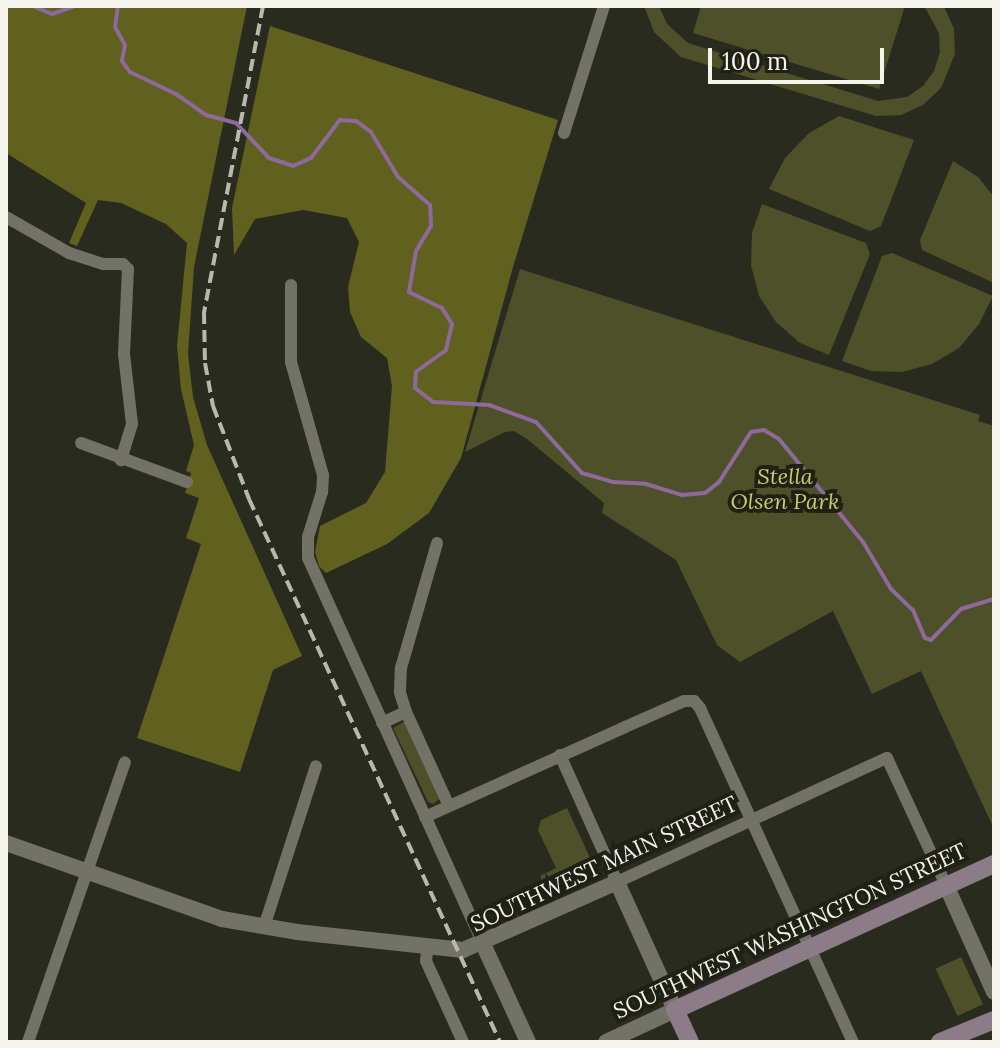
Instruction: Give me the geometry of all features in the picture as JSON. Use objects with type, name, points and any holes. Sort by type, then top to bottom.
[{"type":"main road","name":"SOUTHWEST WASHINGTON STREET","points":[[675,1010],[994,864]]},
{"type":"main road","points":[[675,1010],[690,1042]]},
{"type":"main road","points":[[940,1042],[994,1020]]},
{"type":"street","points":[[564,133],[604,6]]},
{"type":"street","points":[[6,217],[69,253],[103,264],[123,264],[128,269],[124,354],[132,424],[121,460]]},
{"type":"street","points":[[291,285],[291,362],[323,475],[322,492],[308,537],[308,558],[528,1042]]},
{"type":"street","points":[[81,443],[187,482]]},
{"type":"street","points":[[437,543],[399,677],[406,712],[449,806]]},
{"type":"street","points":[[425,817],[684,701],[694,701],[700,708],[853,1042]]},
{"type":"street","points":[[382,723],[406,712]]},
{"type":"street","points":[[560,755],[675,1010]]},
{"type":"street","name":"SOUTHWEST MAIN STREET","points":[[6,843],[199,913],[264,927],[467,951],[887,758],[946,885]]},
{"type":"street","points":[[28,1042],[125,762]]},
{"type":"street","points":[[264,927],[316,766]]},
{"type":"street","points":[[946,885],[994,992]]},
{"type":"street","points":[[428,946],[426,961],[463,1042]]},
{"type":"street","name":"SOUTHWEST WASHINGTON STREET","points":[[606,1042],[675,1010]]},
{"type":"green space","points":[[644,6],[659,6],[667,24],[688,43],[878,101],[907,97],[923,86],[934,71],[940,52],[939,33],[924,6],[944,7],[954,29],[955,54],[941,88],[923,105],[901,115],[876,116],[681,57],[654,32]]},
{"type":"green space","points":[[701,6],[905,6],[879,89],[693,33]]},
{"type":"green space","points":[[839,116],[914,140],[881,226],[870,231],[769,189],[785,158],[809,133]]},
{"type":"green space","points":[[953,161],[978,177],[994,197],[994,283],[922,250],[920,240]]},
{"type":"green space","points":[[762,204],[866,243],[870,254],[829,355],[800,343],[776,322],[759,296],[751,265],[752,233]]},
{"type":"green space","points":[[892,253],[993,296],[979,324],[959,348],[932,364],[902,372],[871,371],[842,361],[882,256]]},
{"type":"green space","name":"Stella Olsen Park","points":[[520,269],[980,415],[978,421],[994,426],[994,829],[921,671],[872,694],[833,611],[740,662],[717,645],[676,560],[602,513],[604,503],[527,439],[514,431],[505,432],[465,452]]},
{"type":"green space","points":[[407,720],[441,798],[433,804],[428,802],[393,728]]},
{"type":"green space","points":[[567,808],[597,873],[549,895],[540,876],[556,868],[538,830],[541,820]]},
{"type":"green space","points":[[961,957],[983,1004],[958,1016],[936,969]]},
{"type":"shaded area","points":[[6,6],[247,6],[194,267],[188,354],[193,397],[207,445],[302,656],[273,670],[240,772],[137,738],[201,544],[186,538],[199,498],[185,493],[191,473],[186,471],[194,445],[181,389],[177,346],[187,243],[166,224],[121,203],[98,200],[77,246],[69,243],[86,203],[6,153]]},
{"type":"shaded area","points":[[270,26],[558,120],[513,267],[461,458],[429,513],[387,544],[326,573],[319,566],[315,552],[320,526],[366,503],[385,472],[392,386],[387,358],[361,337],[350,312],[348,287],[359,242],[347,218],[303,210],[255,219],[234,255],[232,208]]},
{"type":"waterway","points":[[33,6],[52,14],[75,6]]},
{"type":"waterway","points":[[118,6],[115,27],[125,45],[122,61],[130,72],[176,94],[206,115],[236,123],[269,158],[293,166],[311,158],[340,120],[356,121],[371,132],[398,177],[430,205],[431,226],[416,251],[409,292],[442,308],[452,324],[446,350],[416,372],[415,388],[433,402],[489,405],[536,422],[582,473],[613,482],[646,484],[682,495],[705,493],[719,482],[751,432],[764,430],[779,439],[863,542],[891,589],[913,610],[925,638],[931,640],[961,609],[994,599]]},
{"type":"railway","points":[[263,6],[204,312],[205,363],[213,406],[249,499],[500,1042]]}]
